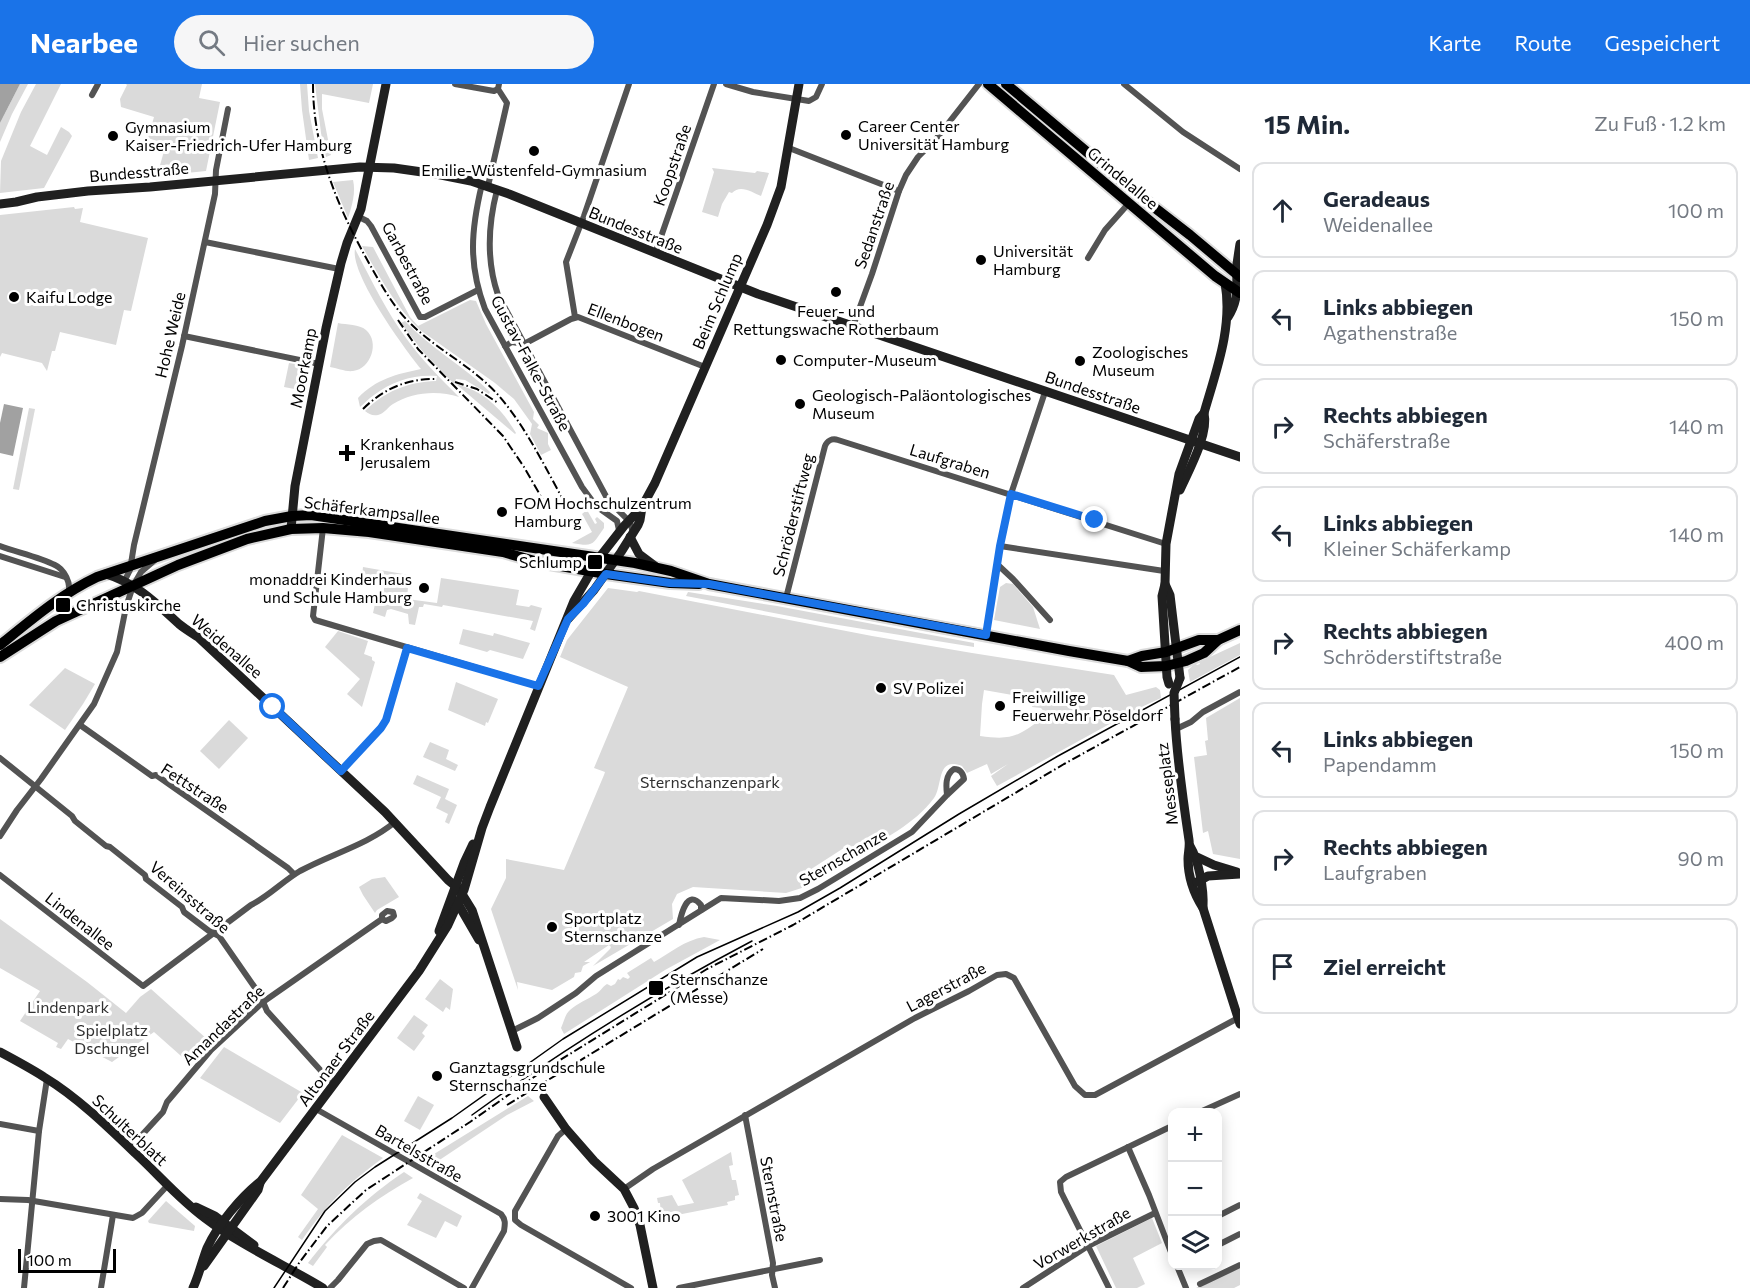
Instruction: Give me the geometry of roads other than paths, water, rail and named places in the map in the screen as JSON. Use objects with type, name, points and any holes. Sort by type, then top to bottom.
[{"type":"main road","name":"Grindelallee","points":[[988,84],[1130,202],[1182,249],[1239,293]]},
{"type":"main road","name":"Grindelallee","points":[[1006,84],[1239,276]]},
{"type":"main road","name":"Schäferkampsallee","points":[[0,645],[34,616],[68,593],[106,574],[265,521],[292,516],[311,515],[350,520],[615,560],[671,571],[709,584]]},
{"type":"main road","name":"Schäferkampsallee","points":[[0,657],[42,628],[103,599],[129,583],[222,547],[291,528],[323,533],[369,532],[503,552],[538,562],[606,574],[670,583],[709,584]]},
{"type":"main road","points":[[709,584],[1128,661],[1141,667],[1179,663],[1204,653],[1218,640],[1240,630]]},
{"type":"main road","points":[[1128,661],[1172,650],[1199,640],[1218,640]]},
{"type":"street","points":[[92,95],[98,84]]},
{"type":"street","name":"Garbestraße","points":[[386,84],[371,167],[359,217],[370,223],[420,317],[425,317],[478,290]]},
{"type":"street","points":[[455,84],[494,92],[499,86]]},
{"type":"street","points":[[575,317],[566,262],[629,84]]},
{"type":"street","name":"Koopstraße","points":[[655,254],[714,84]]},
{"type":"street","points":[[726,84],[753,92],[808,101],[818,95],[822,84]]},
{"type":"street","name":"Beim Schlump","points":[[482,828],[574,601],[599,558],[642,507],[661,471],[774,208],[789,148],[799,84]]},
{"type":"street","name":"Sedanstraße","points":[[853,326],[906,175],[918,157],[936,139],[979,84]]},
{"type":"street","points":[[1124,84],[1184,132],[1240,169]]},
{"type":"street","name":"Gustav-Falke-Straße","points":[[499,86],[507,103],[489,187],[475,219],[472,246],[472,261],[478,290],[485,309],[582,487],[596,506],[617,521],[620,527],[618,533]]},
{"type":"street","name":"Hohe Weide","points":[[0,836],[16,810],[81,724],[101,693],[108,670],[117,652],[126,607],[134,545],[205,242],[228,110]]},
{"type":"street","points":[[789,148],[899,191]]},
{"type":"street","name":"Bundesstraße","points":[[0,204],[88,191],[371,167],[429,173],[489,187],[740,287],[1240,457]]},
{"type":"street","name":"Gustav-Falke-Straße","points":[[489,187],[493,207],[489,255],[492,276],[503,307],[608,500],[632,525],[632,535]]},
{"type":"street","points":[[1088,258],[1105,230],[1130,202]]},
{"type":"street","name":"Moorkamp","points":[[291,528],[295,486],[339,269],[347,243],[359,217]]},
{"type":"street","points":[[205,242],[339,269]]},
{"type":"street","points":[[1228,317],[1239,293],[1240,244]]},
{"type":"street","points":[[1174,693],[1180,678],[1179,663],[1172,650],[1162,597],[1165,584],[1166,544],[1174,504],[1195,441],[1206,421],[1204,413],[1219,361],[1228,317],[1225,283]]},
{"type":"street","name":"Ellenbogen","points":[[505,346],[512,342],[524,344],[575,317],[705,367]]},
{"type":"street","points":[[184,336],[319,364]]},
{"type":"street","points":[[986,635],[1011,494],[1045,392]]},
{"type":"street","name":"Laufgraben","points":[[830,440],[838,440],[1166,544]]},
{"type":"street","name":"Schröderstiftweg","points":[[786,598],[825,446],[830,440]]},
{"type":"street","name":"Beim Schlump","points":[[568,619],[606,574],[632,535],[640,520],[642,507]]},
{"type":"street","points":[[323,533],[313,616],[315,620],[538,686]]},
{"type":"street","points":[[632,535],[639,554],[658,568]]},
{"type":"street","points":[[0,546],[55,565],[70,585],[68,593]]},
{"type":"street","points":[[1000,546],[1164,571]]},
{"type":"street","points":[[0,556],[66,577]]},
{"type":"street","points":[[129,583],[160,556]]},
{"type":"street","points":[[998,565],[1050,621]]},
{"type":"street","name":"Weidenallee","points":[[106,574],[129,583],[152,598],[198,638],[395,822],[455,888]]},
{"type":"street","points":[[341,771],[386,720],[407,648]]},
{"type":"street","points":[[1172,650],[1166,666],[1167,681],[1174,693]]},
{"type":"street","points":[[1175,724],[1191,722],[1203,712],[1240,692]]},
{"type":"street","name":"Messeplatz","points":[[1174,693],[1175,724],[1190,846],[1188,855],[1195,877]]},
{"type":"street","name":"Fettstraße","points":[[81,724],[152,776],[156,775],[272,856],[294,874]]},
{"type":"street","name":"Vereinsstraße","points":[[0,758],[72,816],[75,821],[145,875],[146,879],[182,907],[184,912],[220,938],[260,995],[268,1012],[323,1073],[335,1083]]},
{"type":"street","name":"Sternschanze","points":[[512,1031],[538,1018],[576,993],[596,976],[722,898],[779,901],[806,896],[912,832],[946,795]]},
{"type":"street","points":[[213,934],[294,874],[380,833],[395,822]]},
{"type":"street","points":[[482,828],[467,881],[472,910],[483,947],[517,1047]]},
{"type":"street","points":[[482,828],[468,853],[455,888],[458,904],[483,947]]},
{"type":"street","name":"Messeplatz","points":[[1190,846],[1197,857],[1195,877]]},
{"type":"street","points":[[1197,857],[1240,874]]},
{"type":"street","points":[[1239,1021],[1203,908],[1197,899],[1195,877],[1240,874]]},
{"type":"street","name":"Lindenallee","points":[[0,875],[143,986],[213,934]]},
{"type":"street","points":[[455,888],[467,881]]},
{"type":"street","points":[[455,888],[472,910]]},
{"type":"street","name":"Altonaer Straße","points":[[432,950],[455,888]]},
{"type":"street","name":"Sternschanze","points":[[679,925],[682,911],[687,903],[692,900],[698,901],[701,910]]},
{"type":"street","name":"Altonaer Straße","points":[[193,1288],[207,1248],[258,1190],[261,1181],[419,971],[448,925],[458,904]]},
{"type":"street","name":"Amandastraße","points":[[130,1149],[163,1112],[167,1102],[211,1050],[263,1002],[382,919]]},
{"type":"street","name":"Lagerstraße","points":[[624,1189],[653,1169],[915,1018],[998,975],[1006,974],[1014,978],[1075,1086],[1085,1095],[1095,1095],[1239,1021]]},
{"type":"street","name":"Schulterblatt","points":[[0,1052],[47,1079],[99,1120],[167,1186],[203,1217],[225,1228],[316,1286]]},
{"type":"street","points":[[24,1288],[39,1131],[47,1079]]},
{"type":"street","points":[[1211,1108],[1240,1094]]},
{"type":"street","points":[[544,1097],[566,1129],[594,1161],[624,1189],[640,1225],[653,1288]]},
{"type":"street","name":"Bartelsstraße","points":[[315,1109],[501,1214],[506,1222],[504,1231],[472,1288]]},
{"type":"street","name":"Sternstraße","points":[[745,1116],[775,1288]]},
{"type":"street","points":[[0,1124],[39,1131]]},
{"type":"street","points":[[1108,1288],[1061,1192],[1060,1182],[1066,1177],[1168,1128]]},
{"type":"street","points":[[566,1129],[558,1136],[515,1211],[515,1220],[631,1288]]},
{"type":"street","points":[[1128,1147],[1168,1243]]},
{"type":"street","points":[[0,1199],[32,1201],[133,1218],[142,1213],[167,1186]]},
{"type":"street","points":[[1222,1214],[1240,1205]]},
{"type":"street","name":"Vorwerkstraße","points":[[1023,1288],[1088,1246],[1155,1213]]},
{"type":"street","points":[[101,1288],[113,1215]]},
{"type":"street","points":[[1222,1243],[1240,1234]]},
{"type":"street","points":[[330,1288],[367,1244],[374,1240],[381,1240],[464,1288]]},
{"type":"street","points":[[679,1288],[820,1260]]},
{"type":"street","points":[[1200,1284],[1240,1265]]},
{"type":"street","points":[[1179,1270],[1186,1288]]},
{"type":"tram line","points":[[274,1288],[325,1211],[355,1182],[452,1118],[563,1039],[697,957],[798,912],[1058,756],[1240,657]]},
{"type":"tram line","points":[[472,1115],[609,1023],[752,941]]},
{"type":"railway","points":[[313,84],[317,132],[330,178],[358,244],[383,287],[402,315],[419,331],[478,376],[499,396],[527,435],[566,505]]},
{"type":"railway","points":[[398,320],[418,349],[503,436],[551,514]]},
{"type":"railway","points":[[363,409],[379,396],[397,386],[416,380],[437,379]]},
{"type":"railway","points":[[455,382],[477,389],[498,403]]},
{"type":"railway","points":[[283,1288],[327,1226],[366,1190],[544,1070],[707,969],[793,925],[1064,764],[1240,667]]},
{"type":"railway","points":[[507,1105],[763,949]]},
{"type":"place","name":"Career Center Universität Hamburg","points":[[846,135]]},
{"type":"place","name":"Gymnasium Kaiser-Friedrich-Ufer Hamburg","points":[[113,136]]},
{"type":"place","name":"Emilie-Wüstenfeld-Gymnasium","points":[[534,151]]},
{"type":"place","name":"Universität Hamburg","points":[[981,260]]},
{"type":"place","name":"Feuer- und Rettungswache Rotherbaum","points":[[836,292]]},
{"type":"place","name":"Kaifu Lodge","points":[[14,297]]},
{"type":"place","name":"Computer-Museum","points":[[781,360]]},
{"type":"place","name":"Zoologisches Museum","points":[[1080,361]]},
{"type":"place","name":"Geologisch-Paläontologisches Museum","points":[[800,404]]},
{"type":"place","name":"Krankenhaus Jerusalem","points":[[347,453]]},
{"type":"place","name":"FOM Hochschulzentrum Hamburg","points":[[502,512]]},
{"type":"place","name":"Schlump","points":[[595,562]]},
{"type":"place","name":"monaddrei Kinderhaus und Schule Hamburg","points":[[424,588]]},
{"type":"place","name":"Christuskirche","points":[[63,605]]},
{"type":"place","name":"SV Polizei","points":[[881,688]]},
{"type":"place","name":"Freiwillige Feuerwehr Pöseldorf","points":[[1000,706]]},
{"type":"place","name":"Sportplatz Sternschanze","points":[[552,927]]},
{"type":"place","name":"Sternschanze (Messe)","points":[[656,988]]},
{"type":"place","name":"Ganztagsgrundschule Sternschanze","points":[[437,1076]]},
{"type":"place","name":"3001 Kino","points":[[595,1216]]},
{"type":"park label","name":"Sternschanzenpark","points":[[710,782]]},
{"type":"park label","name":"Lindenpark","points":[[68,1007]]},
{"type":"park label","name":"Spielplatz Dschungel","points":[[112,1039]]}]
